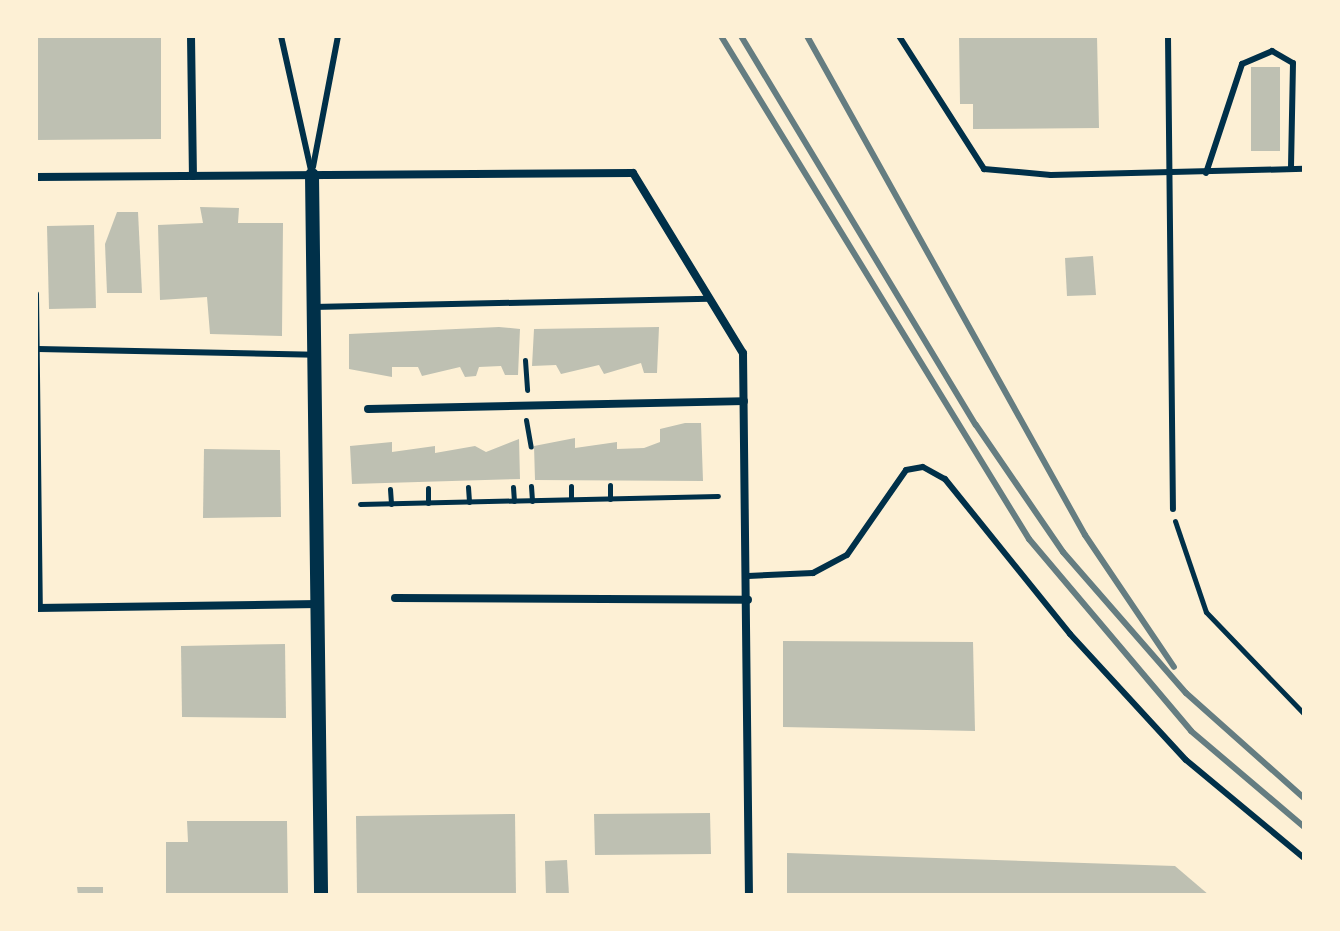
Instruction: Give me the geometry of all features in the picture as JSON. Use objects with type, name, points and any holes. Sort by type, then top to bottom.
[{"type":"street","points":[[191,36],[193,176]]},
{"type":"street","points":[[36,177],[633,173],[743,353],[748,576],[749,895]]},
{"type":"street","points":[[312,175],[321,895]]},
{"type":"street","points":[[368,409],[744,401]]},
{"type":"street","points":[[395,598],[748,600]]},
{"type":"street","points":[[38,608],[318,604]]},
{"type":"lane","points":[[281,36],[312,175]]},
{"type":"lane","points":[[312,175],[338,36]]},
{"type":"lane","points":[[899,36],[984,169],[1171,175],[1304,169]]},
{"type":"lane","points":[[1168,36],[1173,509]]},
{"type":"lane","points":[[1206,173],[1242,64],[1272,51],[1293,63],[1291,169]]},
{"type":"lane","points":[[36,294],[38,608]]},
{"type":"lane","points":[[313,307],[709,299]]},
{"type":"lane","points":[[38,349],[315,355]]},
{"type":"lane","points":[[748,576],[813,573],[847,555],[906,470],[923,467],[945,479],[1070,634],[1186,760],[1304,858]]},
{"type":"path","points":[[525,360],[526,405]]},
{"type":"path","points":[[526,424],[531,447]]},
{"type":"path","points":[[610,485],[610,499]]},
{"type":"path","points":[[531,486],[532,501]]},
{"type":"path","points":[[571,486],[571,499]]},
{"type":"path","points":[[468,487],[469,502]]},
{"type":"path","points":[[513,487],[514,501]]},
{"type":"path","points":[[428,488],[428,503]]},
{"type":"path","points":[[390,489],[391,504]]},
{"type":"path","points":[[360,504],[718,496]]},
{"type":"path","points":[[1173,509],[1180,550],[1206,612],[1304,714]]},
{"type":"building","points":[[36,36],[161,36],[161,139],[36,140]]},
{"type":"building","points":[[959,36],[1097,36],[1099,128],[973,129],[973,104],[960,104]]},
{"type":"building","points":[[1251,67],[1280,67],[1280,151],[1251,151]]},
{"type":"building","points":[[200,207],[239,208],[238,223],[283,223],[282,336],[210,334],[207,297],[160,300],[158,225],[203,223]]},
{"type":"building","points":[[117,212],[138,212],[142,293],[107,293],[105,244]]},
{"type":"building","points":[[94,225],[96,308],[49,309],[47,226]]},
{"type":"building","points":[[1093,256],[1096,295],[1067,296],[1065,258]]},
{"type":"building","points":[[499,327],[520,329],[518,375],[505,375],[501,366],[479,367],[476,376],[465,377],[460,367],[422,376],[418,367],[392,367],[392,377],[349,369],[349,334]]},
{"type":"building","points":[[659,327],[657,373],[644,373],[641,363],[604,374],[599,365],[561,374],[556,365],[532,366],[534,329]]},
{"type":"building","points":[[701,423],[703,481],[535,480],[534,446],[575,438],[575,448],[617,442],[617,449],[644,448],[660,442],[660,429]]},
{"type":"building","points":[[519,439],[520,479],[352,484],[350,446],[392,442],[392,452],[435,446],[435,453],[475,446],[486,452]]},
{"type":"building","points":[[204,449],[280,450],[281,517],[203,518]]},
{"type":"building","points":[[783,641],[973,642],[975,731],[783,727]]},
{"type":"building","points":[[285,644],[286,718],[182,717],[181,646]]},
{"type":"building","points":[[710,813],[711,854],[595,855],[594,814]]},
{"type":"building","points":[[515,814],[516,895],[357,895],[356,816]]},
{"type":"building","points":[[187,821],[287,821],[288,895],[166,895],[166,842],[188,842]]},
{"type":"building","points":[[787,853],[1175,866],[1209,895],[787,895]]},
{"type":"building","points":[[567,860],[569,895],[546,895],[545,861]]},
{"type":"building","points":[[77,887],[103,887],[103,895],[78,895]]},
{"type":"railway","points":[[721,36],[1029,539],[1191,731],[1304,827]]},
{"type":"railway","points":[[741,36],[976,425],[1063,552],[1186,693],[1304,798]]},
{"type":"railway","points":[[807,36],[1085,535],[1174,667]]}]
